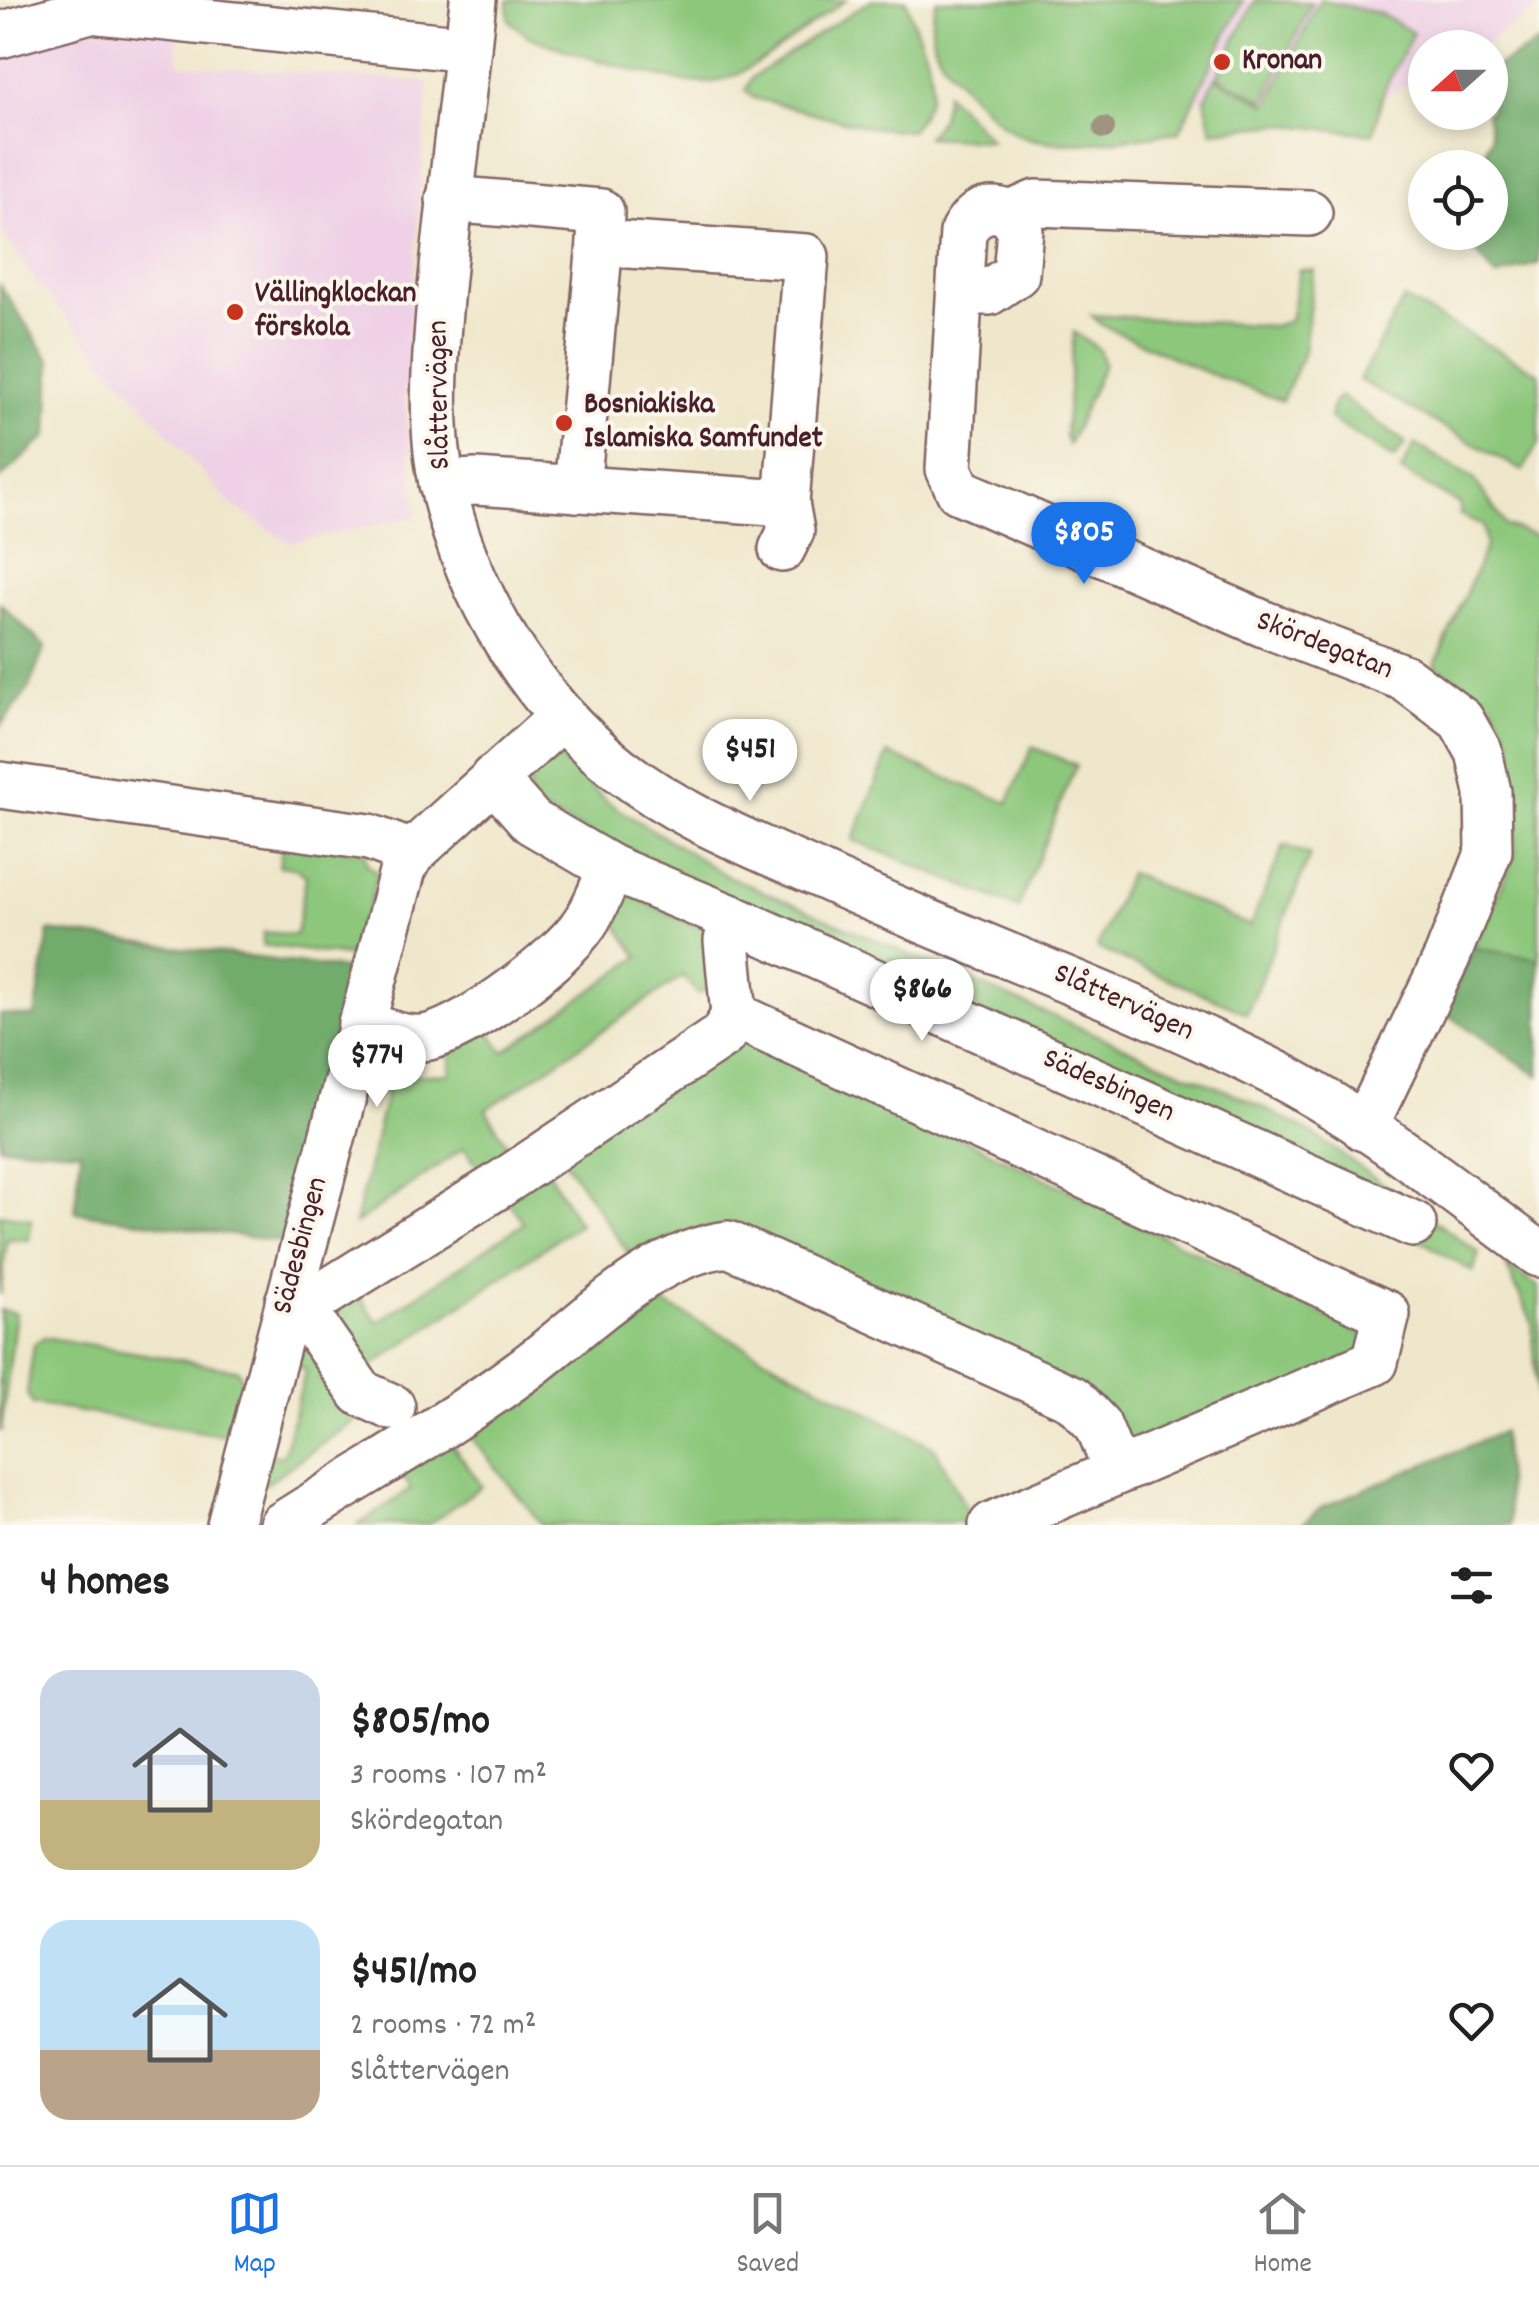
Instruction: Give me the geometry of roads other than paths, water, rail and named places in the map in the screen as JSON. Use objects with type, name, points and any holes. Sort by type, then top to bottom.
[{"type":"street","name":"Slåttervägen","points":[[473,0],[449,199],[435,366],[436,436],[442,484],[459,546],[521,666],[562,716],[617,768],[661,800],[922,922],[1062,975],[1252,1062],[1364,1128],[1536,1245]]},
{"type":"street","points":[[0,34],[90,10],[468,49]]},
{"type":"street","points":[[449,199],[601,212],[577,488]]},
{"type":"street","name":"Skördegatan","points":[[1309,213],[1036,203],[1010,214],[1020,230],[1016,274],[989,292],[962,292],[949,469],[959,491],[1264,624],[1405,678],[1461,720],[1479,752],[1488,792],[1490,851],[1448,957],[1364,1128]]},
{"type":"street","points":[[600,243],[806,257],[786,503],[791,531],[782,549]]},
{"type":"street","points":[[442,484],[476,482],[786,503]]},
{"type":"street","name":"Sädesbingen","points":[[230,1525],[295,1305],[396,889],[412,854],[562,716]]},
{"type":"street","name":"Sädesbingen","points":[[492,778],[532,822],[611,868],[732,918],[1413,1224]]},
{"type":"street","points":[[0,785],[369,837],[412,854]]},
{"type":"street","points":[[361,1024],[414,1038],[432,1036],[468,1018],[557,954],[584,924],[611,868]]},
{"type":"street","points":[[392,1407],[361,1393],[295,1305],[496,1188],[723,1035],[734,1015],[727,941],[732,918]]},
{"type":"street","points":[[734,1015],[1388,1314],[1375,1362],[992,1525]]},
{"type":"street","points":[[282,1525],[522,1372],[615,1297],[668,1266],[728,1244],[1074,1399],[1098,1425],[1117,1471]]},
{"type":"place","name":"Kronan","points":[[1222,62]]},
{"type":"place","name":"Vällingklockan förskola","points":[[235,312]]},
{"type":"place","name":"Bosniakiska Islamiska Samfundet","points":[[564,423]]}]
